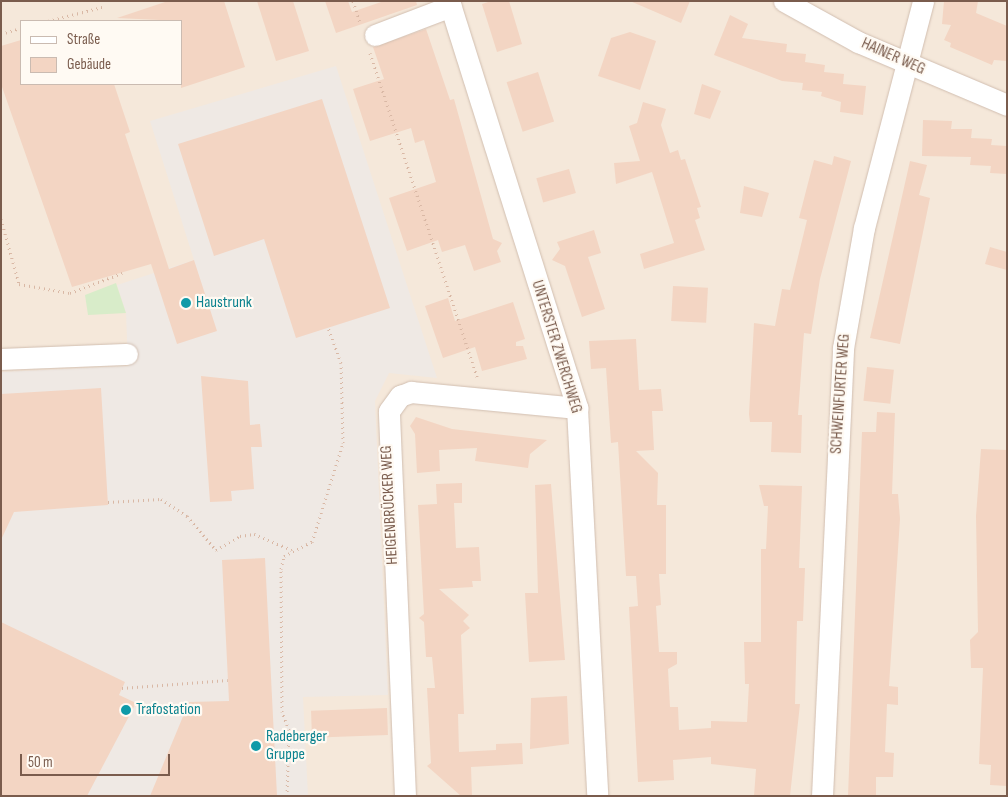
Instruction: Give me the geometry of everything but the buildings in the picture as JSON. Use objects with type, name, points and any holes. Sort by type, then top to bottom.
[{"type":"street","name":"HAINER WEG","points":[[784,1],[909,66],[1007,104]]},
{"type":"street","name":"SCHWEINFURTER WEG","points":[[822,796],[843,348],[864,228],[909,66],[923,1]]},
{"type":"street","points":[[368,37],[450,4]]},
{"type":"street","name":"UNTERSTER ZWERCHWEG","points":[[450,4],[577,408],[597,796]]},
{"type":"street","points":[[1,359],[128,354]]},
{"type":"street","name":"HEIGENBRÜCKER WEG","points":[[405,796],[386,420],[395,401],[411,392],[577,408]]},
{"type":"path","points":[[353,1],[368,37],[484,399]]},
{"type":"path","points":[[52,20],[102,7]]},
{"type":"path","points":[[1,34],[20,28]]},
{"type":"path","points":[[1,219],[19,284],[70,293],[122,273]]},
{"type":"path","points":[[287,796],[289,739],[282,712],[281,569],[284,556],[292,550],[312,542],[343,443],[342,363],[328,328]]},
{"type":"path","points":[[108,502],[161,500],[187,516],[216,550],[240,536],[254,534],[292,550]]},
{"type":"path","points":[[122,688],[228,680]]},
{"type":"shaded area","points":[[1,1],[1007,1],[1007,796],[1,796]]},
{"type":"shaded area","name":"Radeberger Gruppe","points":[[336,66],[437,378],[389,373],[375,401],[388,695],[303,697],[308,796],[1,796],[1,372],[128,366],[126,313],[117,285],[194,260],[150,121]]},
{"type":"green space","points":[[116,283],[126,313],[88,315],[85,295]]},
{"type":"place","name":"Haustrunk","points":[[186,303]]},
{"type":"place","name":"Trafostation","points":[[126,710]]},
{"type":"place","name":"Radeberger Gruppe","points":[[256,746]]}]
